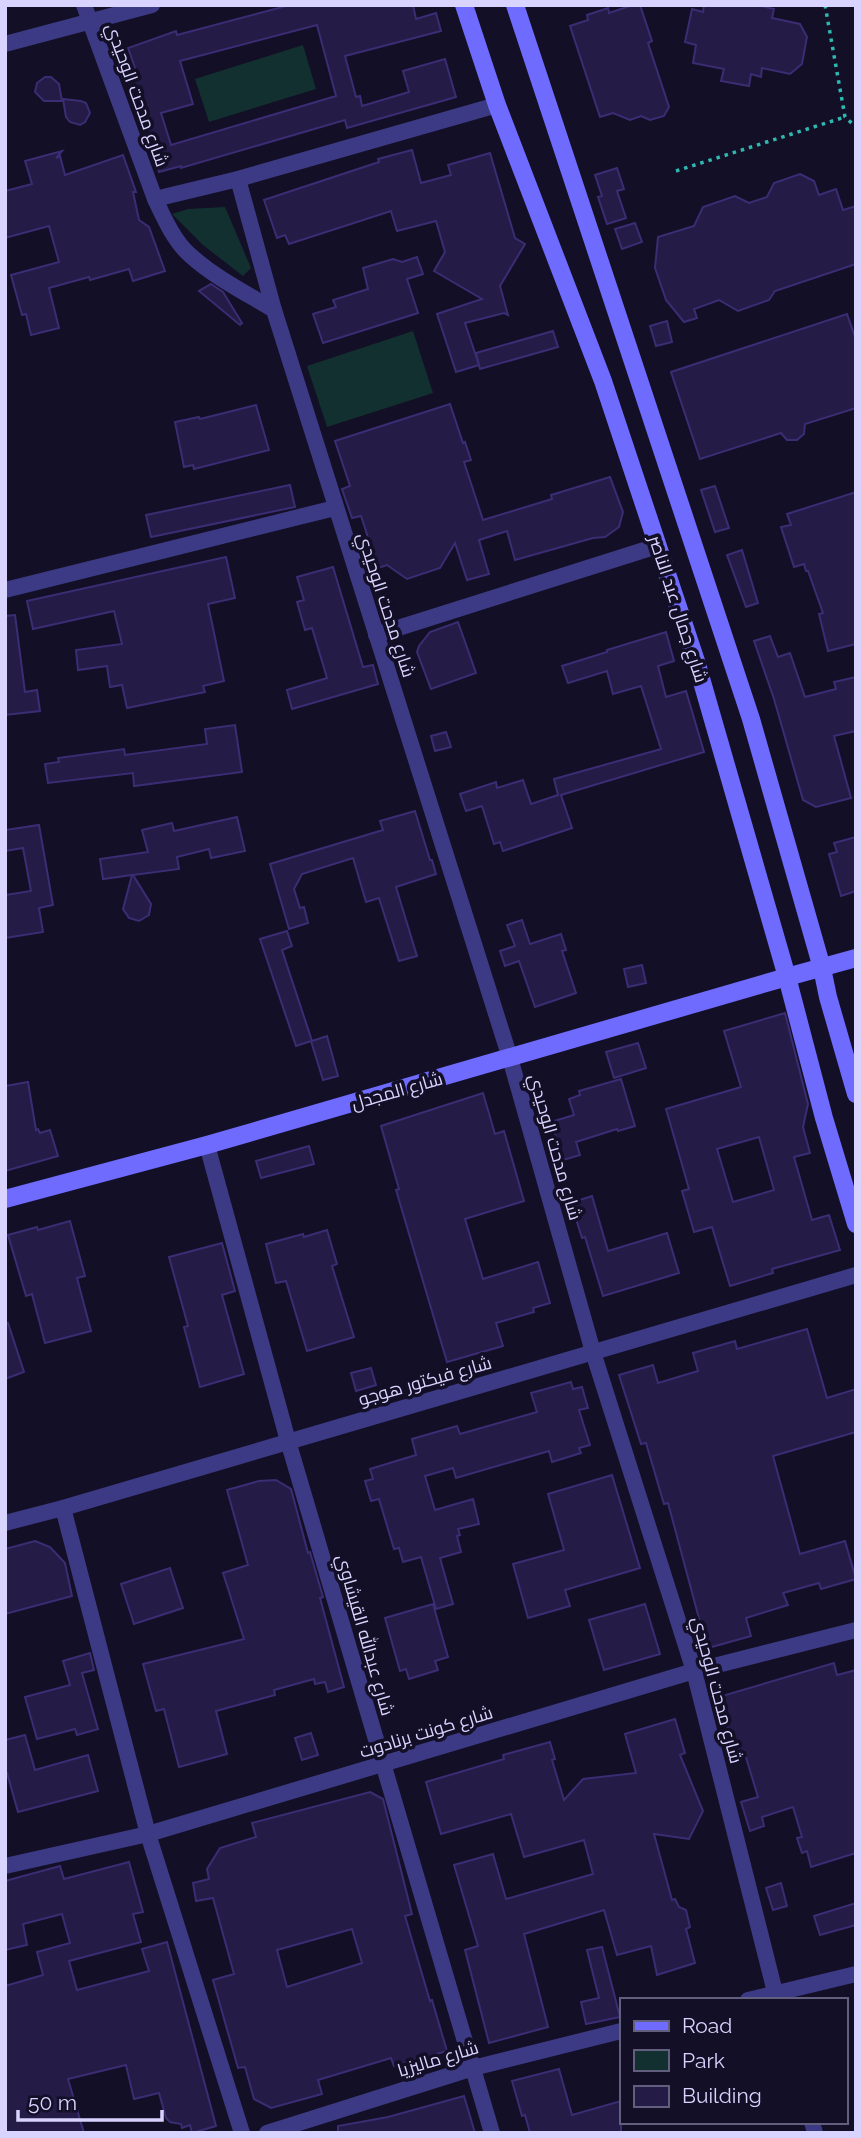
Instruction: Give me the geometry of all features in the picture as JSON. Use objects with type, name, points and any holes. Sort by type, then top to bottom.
[{"type":"main road","name":"شارع جمال عبد الناصر","points":[[464,5],[497,105],[603,381],[696,661],[856,1224]]},
{"type":"main road","name":"شارع جمال عبد الناصر","points":[[515,5],[751,719],[856,1094]]},
{"type":"main road","name":"شارع المجدل","points":[[5,1199],[207,1145],[856,958]]},
{"type":"street","name":"شارع مدحت الوحيدي","points":[[84,5],[155,199],[168,225],[189,254],[230,284],[274,310]]},
{"type":"street","points":[[5,44],[152,5]]},
{"type":"street","points":[[155,199],[238,179],[497,105]]},
{"type":"street","name":"شارع مدحت الوحيدي","points":[[238,179],[274,310],[510,1058],[593,1352],[694,1671],[777,1996]]},
{"type":"street","points":[[5,590],[335,508]]},
{"type":"street","points":[[376,635],[657,546]]},
{"type":"street","name":"شارع عبدالله القيشاوي","points":[[207,1145],[288,1441],[492,2133]]},
{"type":"street","name":"شارع فيكتور هوجو","points":[[5,1523],[856,1275]]},
{"type":"street","points":[[63,1508],[148,1834],[242,2133]]},
{"type":"street","name":"شارع كونت برنادوت","points":[[5,1866],[148,1834],[694,1671],[856,1630]]},
{"type":"street","points":[[777,1996],[856,1974]]},
{"type":"street","name":"شارع ماليزيا","points":[[267,2133],[473,2068],[620,2031]]},
{"type":"path","points":[[825,5],[845,117],[856,127]]},
{"type":"path","points":[[676,171],[845,117]]},
{"type":"green space","points":[[303,45],[316,89],[209,122],[195,79]]},
{"type":"green space","points":[[225,207],[251,268],[243,276],[203,245],[172,214],[188,209]]},
{"type":"green space","points":[[413,331],[433,393],[327,427],[307,366]]},
{"type":"building","points":[[290,5],[413,5],[416,19],[436,13],[441,31],[345,56],[356,97],[360,96],[362,106],[409,92],[403,71],[445,59],[456,97],[347,128],[345,120],[159,172],[150,143],[154,142],[136,88],[131,89],[125,72],[135,68],[128,48],[176,31],[177,35]],"holes":[[[317,25],[336,96],[171,145],[161,113],[193,104],[180,61]]]},
{"type":"building","points":[[640,5],[652,41],[648,43],[669,107],[664,116],[650,120],[641,116],[630,120],[613,113],[600,117],[570,26],[588,20],[587,15],[608,8],[609,13]]},
{"type":"building","points":[[704,5],[757,5],[774,9],[772,18],[800,24],[807,37],[802,64],[790,74],[762,68],[761,77],[751,74],[749,86],[721,81],[724,69],[693,63],[696,45],[685,42],[692,9],[703,12]]},
{"type":"building","points":[[45,77],[51,77],[59,84],[62,101],[44,101],[35,92],[37,83]]},
{"type":"building","points":[[63,99],[86,103],[90,113],[85,122],[80,125],[70,122],[66,117]]},
{"type":"building","points":[[412,150],[421,183],[451,175],[448,165],[490,153],[515,238],[525,244],[500,286],[508,315],[504,313],[465,323],[479,365],[456,372],[437,314],[482,299],[434,271],[445,252],[436,221],[397,231],[391,211],[289,244],[285,235],[277,238],[264,200],[379,162],[378,159]]},
{"type":"building","points":[[62,151],[56,158],[60,156],[65,175],[123,155],[136,192],[133,192],[139,220],[149,227],[165,271],[133,281],[129,269],[49,288],[59,328],[31,335],[26,314],[22,315],[11,275],[59,262],[49,226],[5,238],[5,191],[32,184],[25,161]]},
{"type":"building","points":[[617,168],[624,189],[617,191],[626,218],[607,224],[598,197],[602,196],[595,175]]},
{"type":"building","points":[[800,174],[814,181],[819,195],[836,189],[843,210],[856,206],[856,264],[775,291],[769,300],[738,311],[719,300],[694,309],[697,318],[684,322],[666,300],[655,268],[658,237],[694,226],[703,207],[735,196],[749,203],[767,197],[774,183]]},
{"type":"building","points":[[635,223],[642,242],[622,249],[615,229]]},
{"type":"building","points":[[417,257],[423,274],[407,279],[418,313],[323,343],[313,314],[336,307],[333,300],[368,289],[363,268],[393,259],[402,262]]},
{"type":"building","points":[[211,284],[223,292],[242,323],[240,325],[199,291]]},
{"type":"building","points":[[847,314],[856,340],[856,408],[805,424],[804,434],[797,440],[787,440],[781,433],[700,459],[671,372]]},
{"type":"building","points":[[667,321],[672,342],[656,346],[650,326]]},
{"type":"building","points":[[553,331],[558,347],[480,369],[476,353]]},
{"type":"building","points":[[450,404],[471,460],[464,462],[483,520],[552,499],[551,495],[610,477],[623,512],[619,527],[605,537],[515,560],[507,531],[479,540],[489,574],[467,580],[455,543],[440,568],[407,579],[387,565],[378,568],[361,516],[352,518],[342,489],[350,486],[335,441]]},
{"type":"building","points":[[256,405],[269,450],[194,469],[193,465],[184,467],[175,422],[199,417],[200,419]]},
{"type":"building","points":[[290,485],[295,507],[151,537],[146,515]]},
{"type":"building","points":[[715,486],[729,528],[715,532],[701,490]]},
{"type":"building","points":[[856,492],[856,644],[828,651],[819,614],[823,613],[808,571],[804,564],[794,567],[781,527],[791,525],[787,514]]},
{"type":"building","points":[[742,550],[758,603],[746,607],[727,555]]},
{"type":"building","points":[[226,557],[235,598],[208,604],[224,681],[203,686],[205,692],[127,708],[122,685],[110,687],[107,666],[78,670],[76,650],[122,644],[114,611],[33,629],[27,601]]},
{"type":"building","points":[[333,567],[363,667],[373,665],[378,684],[292,709],[287,690],[327,678],[312,628],[305,630],[297,602],[304,600],[297,577]]},
{"type":"building","points":[[15,615],[25,692],[37,690],[40,711],[5,715],[5,616]]},
{"type":"building","points":[[458,622],[476,673],[431,689],[417,652],[419,646],[430,632]]},
{"type":"building","points":[[666,632],[674,661],[658,666],[666,697],[686,691],[704,752],[561,795],[572,828],[503,851],[500,842],[494,844],[482,806],[466,811],[460,794],[496,782],[497,788],[523,780],[531,804],[558,795],[554,779],[661,749],[641,686],[613,694],[607,671],[568,683],[562,666]]},
{"type":"building","points":[[770,636],[778,657],[790,653],[805,697],[836,689],[834,682],[856,677],[856,731],[834,736],[851,798],[816,807],[803,800],[754,641]]},
{"type":"building","points":[[235,725],[242,772],[134,786],[133,773],[48,783],[45,764],[59,762],[58,758],[124,749],[125,755],[207,744],[205,729]]},
{"type":"building","points":[[446,732],[451,747],[435,751],[431,736]]},
{"type":"building","points":[[415,811],[436,874],[396,887],[417,956],[399,961],[379,898],[366,902],[353,858],[302,874],[294,889],[300,908],[304,907],[308,923],[289,929],[270,864],[383,830],[380,821]]},
{"type":"building","points":[[237,817],[245,851],[211,858],[209,849],[177,857],[179,869],[133,875],[151,904],[149,915],[139,921],[129,918],[123,909],[132,875],[103,879],[100,859],[148,852],[142,830],[172,823],[174,831]]},
{"type":"building","points":[[39,825],[53,905],[39,908],[43,932],[5,938],[5,895],[31,891],[23,848],[5,851],[5,830]]},
{"type":"building","points":[[856,837],[856,891],[841,896],[829,854],[837,852],[834,843]]},
{"type":"building","points":[[522,920],[530,944],[561,934],[566,950],[562,951],[576,993],[535,1007],[519,961],[505,966],[500,951],[515,946],[507,925]]},
{"type":"building","points":[[287,931],[292,946],[282,950],[312,1041],[327,1036],[338,1076],[323,1080],[311,1041],[296,1046],[260,939]]},
{"type":"building","points":[[642,965],[646,983],[628,987],[624,969]]},
{"type":"building","points":[[785,1013],[808,1104],[803,1127],[810,1153],[794,1157],[812,1220],[829,1215],[840,1250],[772,1269],[773,1273],[730,1286],[712,1227],[694,1232],[682,1191],[689,1189],[666,1109],[741,1087],[724,1031]],"holes":[[[759,1137],[774,1190],[733,1202],[717,1149]]]},
{"type":"building","points":[[638,1043],[646,1068],[614,1078],[606,1052]]},
{"type":"building","points":[[621,1079],[635,1126],[576,1142],[580,1155],[563,1160],[551,1122],[574,1115],[569,1099],[580,1095],[579,1091]]},
{"type":"building","points":[[28,1082],[36,1130],[40,1133],[50,1130],[58,1156],[5,1171],[5,1086]]},
{"type":"building","points":[[483,1093],[495,1134],[504,1131],[524,1201],[465,1219],[483,1279],[538,1262],[550,1303],[533,1308],[534,1312],[496,1323],[503,1346],[447,1362],[396,1190],[399,1189],[381,1126]]},
{"type":"building","points":[[309,1146],[314,1164],[261,1178],[256,1161]]},
{"type":"building","points":[[592,1196],[608,1251],[667,1233],[679,1273],[603,1296],[585,1237],[582,1238],[571,1203]]},
{"type":"building","points":[[70,1221],[85,1276],[77,1278],[91,1331],[45,1343],[32,1294],[26,1296],[8,1235]]},
{"type":"building","points":[[327,1230],[337,1264],[332,1266],[354,1337],[307,1351],[286,1281],[276,1283],[266,1244]]},
{"type":"building","points":[[222,1243],[235,1291],[222,1295],[244,1374],[200,1387],[184,1327],[188,1326],[169,1257]]},
{"type":"building","points":[[8,1323],[24,1372],[5,1379],[5,1324]]},
{"type":"building","points":[[807,1329],[827,1398],[856,1389],[856,1432],[773,1456],[800,1554],[845,1541],[856,1579],[821,1589],[819,1583],[783,1593],[788,1605],[746,1618],[751,1636],[701,1650],[694,1628],[701,1626],[668,1503],[664,1504],[646,1443],[641,1444],[619,1375],[653,1365],[658,1383],[698,1371],[693,1353],[735,1341],[737,1349]]},
{"type":"building","points":[[371,1368],[376,1385],[356,1391],[351,1373]]},
{"type":"building","points":[[571,1382],[573,1389],[582,1387],[588,1408],[579,1410],[590,1445],[579,1448],[581,1453],[552,1462],[549,1451],[456,1478],[453,1468],[425,1476],[435,1510],[473,1499],[479,1524],[458,1529],[461,1552],[440,1558],[453,1604],[436,1609],[421,1557],[403,1562],[399,1548],[394,1549],[379,1499],[371,1501],[365,1481],[373,1479],[370,1469],[416,1455],[412,1439],[457,1426],[460,1434],[537,1412],[531,1393]]},
{"type":"building","points":[[612,1475],[640,1568],[565,1590],[570,1606],[528,1618],[513,1564],[564,1550],[548,1494]]},
{"type":"building","points":[[276,1480],[291,1489],[323,1597],[320,1598],[344,1687],[328,1692],[325,1682],[315,1684],[314,1679],[274,1690],[275,1695],[216,1711],[227,1754],[179,1767],[164,1709],[156,1711],[143,1664],[244,1639],[223,1573],[248,1565],[227,1490],[259,1481]]},
{"type":"building","points":[[35,1541],[50,1547],[65,1563],[72,1596],[5,1614],[5,1549]]},
{"type":"building","points":[[170,1568],[183,1608],[134,1624],[121,1584]]},
{"type":"building","points":[[433,1604],[448,1657],[435,1661],[438,1670],[409,1679],[406,1669],[400,1671],[385,1618]]},
{"type":"building","points":[[645,1604],[660,1654],[604,1670],[589,1620]]},
{"type":"building","points":[[90,1653],[94,1670],[82,1673],[98,1729],[77,1735],[75,1729],[37,1739],[25,1697],[70,1685],[63,1661]]},
{"type":"building","points":[[834,1663],[837,1675],[856,1670],[856,1853],[811,1867],[807,1851],[802,1853],[797,1838],[802,1837],[793,1807],[762,1817],[764,1826],[750,1831],[741,1802],[758,1797],[744,1751],[735,1754],[719,1697]]},
{"type":"building","points":[[675,1719],[685,1753],[680,1755],[703,1811],[689,1839],[654,1834],[672,1900],[675,1899],[679,1907],[686,1910],[690,1927],[686,1929],[695,1963],[657,1975],[651,1946],[617,1955],[604,1910],[524,1934],[548,2027],[489,2043],[465,1950],[478,1946],[454,1865],[493,1854],[506,1899],[593,1874],[584,1840],[524,1857],[511,1814],[441,1834],[426,1782],[550,1742],[555,1759],[552,1760],[564,1800],[583,1779],[636,1773],[625,1734]]},
{"type":"building","points":[[311,1733],[318,1755],[302,1760],[295,1738]]},
{"type":"building","points":[[25,1735],[35,1770],[88,1755],[98,1791],[18,1812],[5,1773],[5,1740]]},
{"type":"building","points":[[370,1792],[383,1799],[412,1914],[405,1916],[447,2051],[394,2066],[391,2058],[318,2080],[322,2094],[271,2108],[254,2099],[245,2067],[238,2068],[213,1980],[234,1974],[213,1898],[196,1901],[193,1883],[209,1879],[207,1869],[220,1848],[256,1837],[252,1823]],"holes":[[[352,1929],[362,1963],[287,1987],[277,1950]]]},
{"type":"building","points":[[129,1862],[143,1912],[133,1914],[141,1942],[69,1961],[77,1990],[149,1971],[142,1949],[167,1942],[216,2126],[192,2133],[190,2125],[182,2128],[181,2124],[170,2122],[166,2118],[159,2093],[134,2099],[126,2065],[68,2079],[84,2133],[5,2133],[5,1986],[43,1975],[37,1952],[70,1943],[62,1914],[23,1924],[27,1945],[5,1950],[5,1881],[60,1866],[64,1879]]},
{"type":"building","points":[[781,1883],[787,1906],[773,1910],[766,1888]]},
{"type":"building","points":[[856,1903],[856,1925],[820,1935],[814,1916]]},
{"type":"building","points":[[602,1947],[620,2017],[586,2024],[581,2002],[599,1998],[587,1950]]},
{"type":"building","points":[[559,2069],[572,2115],[620,2101],[621,2133],[530,2133],[512,2081]]},
{"type":"building","points":[[464,2096],[475,2133],[338,2133],[338,2126],[388,2117]]}]
